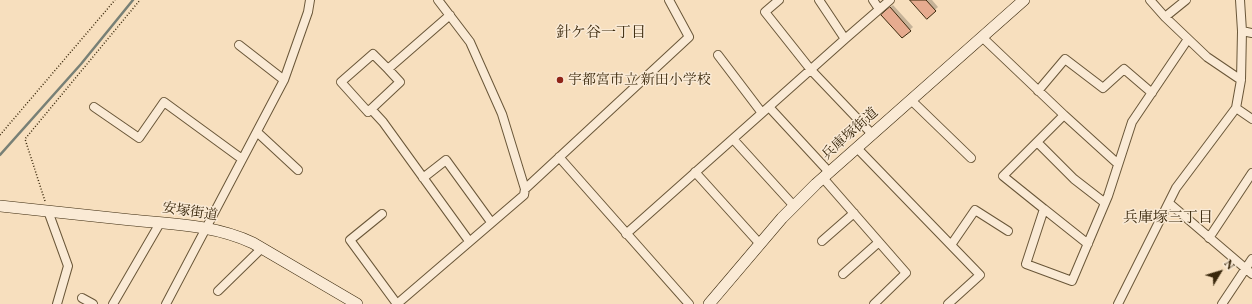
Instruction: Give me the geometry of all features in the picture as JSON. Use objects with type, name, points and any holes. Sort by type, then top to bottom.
[{"type":"street","points":[[166,304],[284,80],[308,12],[310,0]]},
{"type":"street","points":[[382,214],[350,240],[398,304],[524,195],[525,188],[502,114],[470,42],[438,0]]},
{"type":"street","points":[[525,188],[689,37],[669,0]]},
{"type":"street","points":[[779,0],[765,12],[811,70],[872,134]]},
{"type":"street","points":[[819,0],[845,39]]},
{"type":"street","points":[[873,0],[879,9]]},
{"type":"street","points":[[626,234],[890,0]]},
{"type":"street","name":"兵庫塚街道","points":[[708,304],[794,206],[826,175],[1024,0]]},
{"type":"street","points":[[1150,0],[1165,17],[1206,56],[1241,80]]},
{"type":"street","points":[[1165,17],[1186,0]]},
{"type":"street","points":[[1120,303],[1176,188],[1236,108],[1241,80],[1242,30],[1240,0]]},
{"type":"street","points":[[388,69],[450,16]]},
{"type":"street","points":[[1242,30],[1252,33]]},
{"type":"street","points":[[982,37],[1118,164]]},
{"type":"street","points":[[1044,209],[1026,264],[1072,281],[1105,203],[1132,122],[1188,39]]},
{"type":"street","points":[[239,45],[284,80]]},
{"type":"street","points":[[373,54],[388,69],[400,82],[368,112],[341,82],[373,54]]},
{"type":"street","points":[[718,55],[762,113]]},
{"type":"street","points":[[1038,90],[1065,59],[1103,88],[1124,69],[1152,93]]},
{"type":"street","points":[[911,100],[971,158]]},
{"type":"street","points":[[94,107],[138,138],[164,102],[242,159]]},
{"type":"street","points":[[769,107],[826,175],[854,213],[906,273],[874,304]]},
{"type":"street","points":[[1236,108],[1252,119]]},
{"type":"street","points":[[371,109],[383,122],[469,241]]},
{"type":"street","points":[[1064,115],[1003,176],[1088,244]]},
{"type":"street","points":[[257,132],[298,170]]},
{"type":"street","points":[[733,139],[794,206]]},
{"type":"street","points":[[1037,142],[1074,179],[1105,203]]},
{"type":"street","points":[[857,148],[980,275],[948,304]]},
{"type":"street","points":[[559,157],[688,304]]},
{"type":"street","points":[[423,178],[446,160],[491,222]]},
{"type":"street","points":[[695,172],[760,244]]},
{"type":"street","points":[[1209,238],[1252,173]]},
{"type":"street","points":[[1169,203],[1249,272]]},
{"type":"street","name":"安塚街道","points":[[0,206],[206,228],[238,236],[262,248],[357,304]]},
{"type":"street","points":[[951,245],[974,210],[1008,231]]},
{"type":"street","points":[[48,211],[68,266],[57,304]]},
{"type":"street","points":[[822,241],[854,213]]},
{"type":"street","points":[[113,304],[160,223]]},
{"type":"street","points":[[843,274],[879,242]]},
{"type":"street","points":[[218,292],[262,248]]},
{"type":"street","points":[[1222,304],[1249,272],[1252,259]]},
{"type":"street","points":[[82,298],[93,304]]},
{"type":"path","points":[[0,135],[115,0]]},
{"type":"path","points":[[48,211],[25,139],[140,0]]},
{"type":"building","points":[[910,0],[926,0],[936,11],[927,19]]},
{"type":"building","points":[[890,7],[911,31],[902,38],[881,15]]},
{"type":"waterway","points":[[0,155],[81,64],[133,0]]},
{"type":"place","name":"宇都宮市立 新田小学校","points":[[560,80]]},
{"type":"district","name":"針ケ谷一丁目","points":[[601,33]]},
{"type":"district","name":"兵庫塚三丁目","points":[[1168,218]]}]
